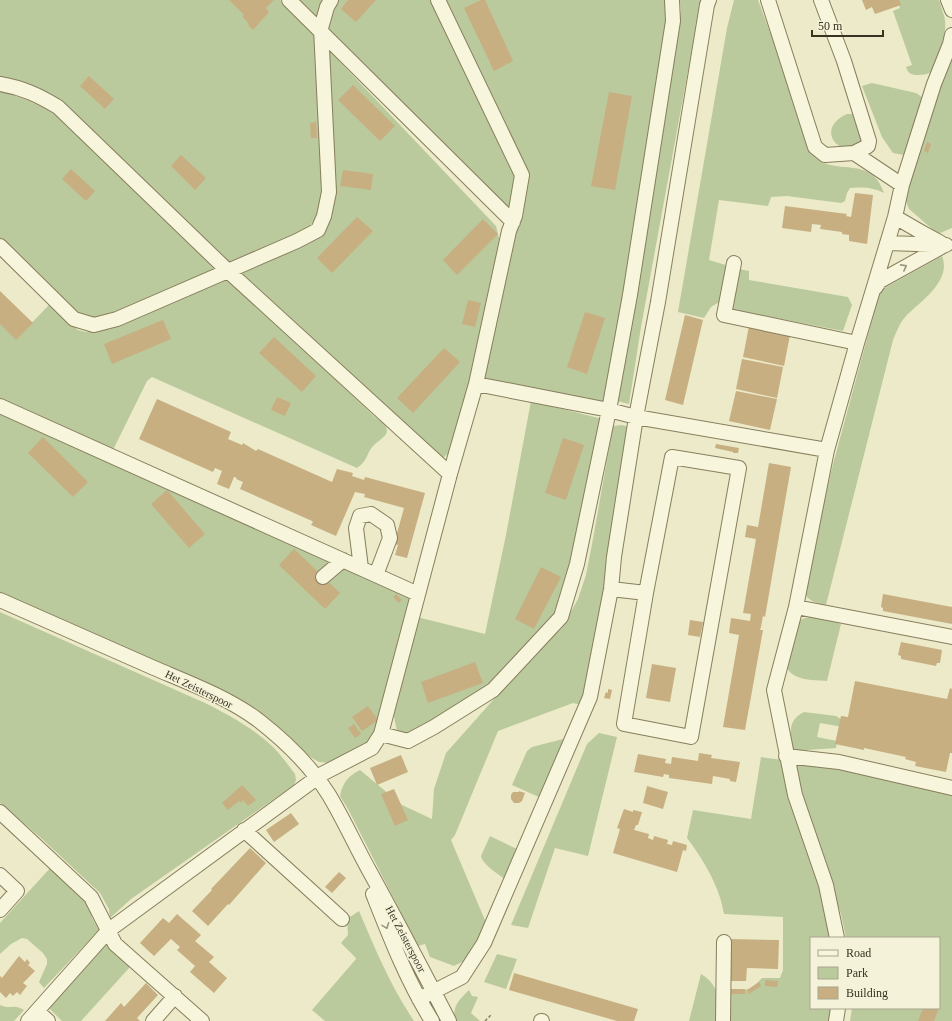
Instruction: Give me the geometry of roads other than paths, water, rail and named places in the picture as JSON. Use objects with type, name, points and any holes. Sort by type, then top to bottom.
[{"type":"street","points":[[289,0],[513,222]]},
{"type":"street","points":[[0,246],[74,319],[94,325],[117,319],[297,241],[318,230],[324,216],[329,192],[321,28],[327,7],[331,0]]},
{"type":"street","points":[[48,1021],[32,1016],[109,930],[317,778],[372,748],[381,734],[450,474],[476,384],[509,232],[513,222],[522,175],[438,0]]},
{"type":"street","points":[[381,734],[408,741],[434,727],[493,690],[561,617],[577,564],[609,410],[630,295],[672,29],[672,0]]},
{"type":"street","points":[[419,999],[462,977],[484,943],[590,697],[611,589],[614,557],[636,417],[658,302],[709,0]]},
{"type":"street","points":[[768,0],[815,147],[826,155],[854,153],[868,146],[869,141],[844,61],[821,0]]},
{"type":"street","points":[[948,0],[952,10]]},
{"type":"street","points":[[837,937],[826,885],[795,795],[774,690],[796,607],[827,450],[857,343],[896,217],[902,185],[934,84],[950,44],[952,35]]},
{"type":"street","points":[[0,84],[18,87],[44,98],[58,107],[228,271],[450,474]]},
{"type":"street","points":[[854,153],[902,185]]},
{"type":"street","points":[[896,217],[949,246]]},
{"type":"street","points":[[887,243],[949,246]]},
{"type":"street","points":[[874,290],[880,281],[949,246]]},
{"type":"street","points":[[734,263],[724,315],[857,343]]},
{"type":"street","points":[[476,384],[609,410],[636,417],[827,450]]},
{"type":"street","points":[[0,406],[418,594]]},
{"type":"street","points":[[672,456],[739,468],[691,737],[624,724],[646,593],[672,456]]},
{"type":"street","points":[[361,568],[356,528],[360,516],[371,514],[386,525],[390,538],[376,575]]},
{"type":"street","points":[[323,577],[343,560]]},
{"type":"street","points":[[611,589],[646,593]]},
{"type":"street","name":"Het Zeisterspoor","points":[[0,600],[202,688],[257,720],[280,738],[317,778],[338,811],[449,1021]]},
{"type":"street","points":[[796,607],[952,637]]},
{"type":"street","points":[[786,756],[839,762],[952,788]]},
{"type":"street","points":[[0,812],[91,897],[115,944],[202,1021]]},
{"type":"street","points":[[244,830],[342,919]]},
{"type":"street","name":"Het Zeisterspoor","points":[[351,837],[393,944],[419,999],[432,1021]]},
{"type":"street","points":[[0,875],[17,891],[0,910]]},
{"type":"street","points":[[723,1021],[724,942]]},
{"type":"street","points":[[152,1021],[175,996]]},
{"type":"street","points":[[836,1021],[838,1009]]}]
